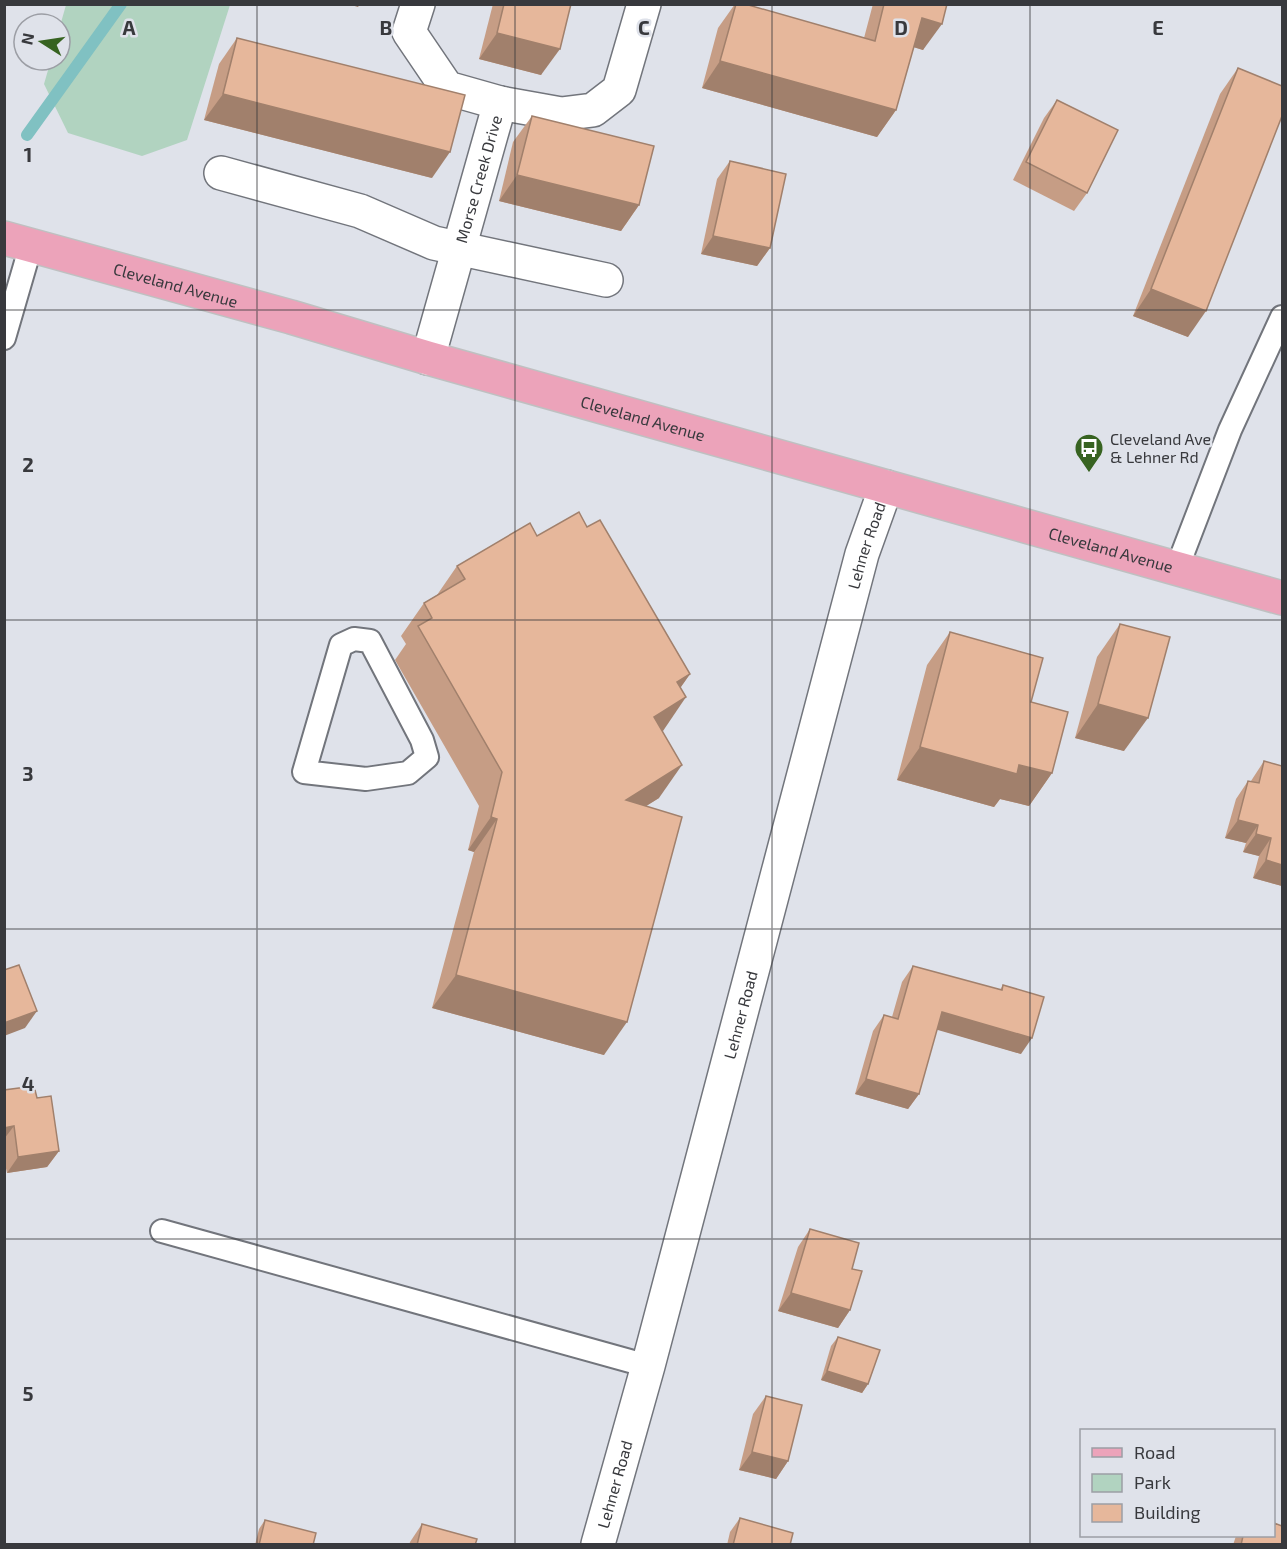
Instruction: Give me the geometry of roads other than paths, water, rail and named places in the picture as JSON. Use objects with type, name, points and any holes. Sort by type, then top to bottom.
[{"type":"main road","name":"Cleveland Avenue","points":[[18,241],[1282,598]]},
{"type":"street","points":[[418,4],[410,32],[447,88],[500,103]]},
{"type":"street","name":"Morse Creek Drive","points":[[428,358],[500,103],[561,114],[593,110],[619,90],[644,4]]},
{"type":"street","points":[[221,173],[360,211],[434,243],[606,280]]},
{"type":"street","name":"Lehner Road","points":[[598,1545],[648,1366],[862,554],[886,487]]},
{"type":"lane","points":[[4,338],[18,241]]},
{"type":"lane","points":[[1177,568],[1230,430],[1282,317]]},
{"type":"lane","points":[[354,639],[370,641],[422,740],[427,757],[408,773],[376,778],[366,779],[304,772],[341,645],[354,639]]},
{"type":"lane","points":[[162,1231],[648,1366]]},
{"type":"waterway","points":[[27,135],[121,4]]},
{"type":"place","name":"Cleveland Ave & Lehner Rd","points":[[1089,474]]}]
